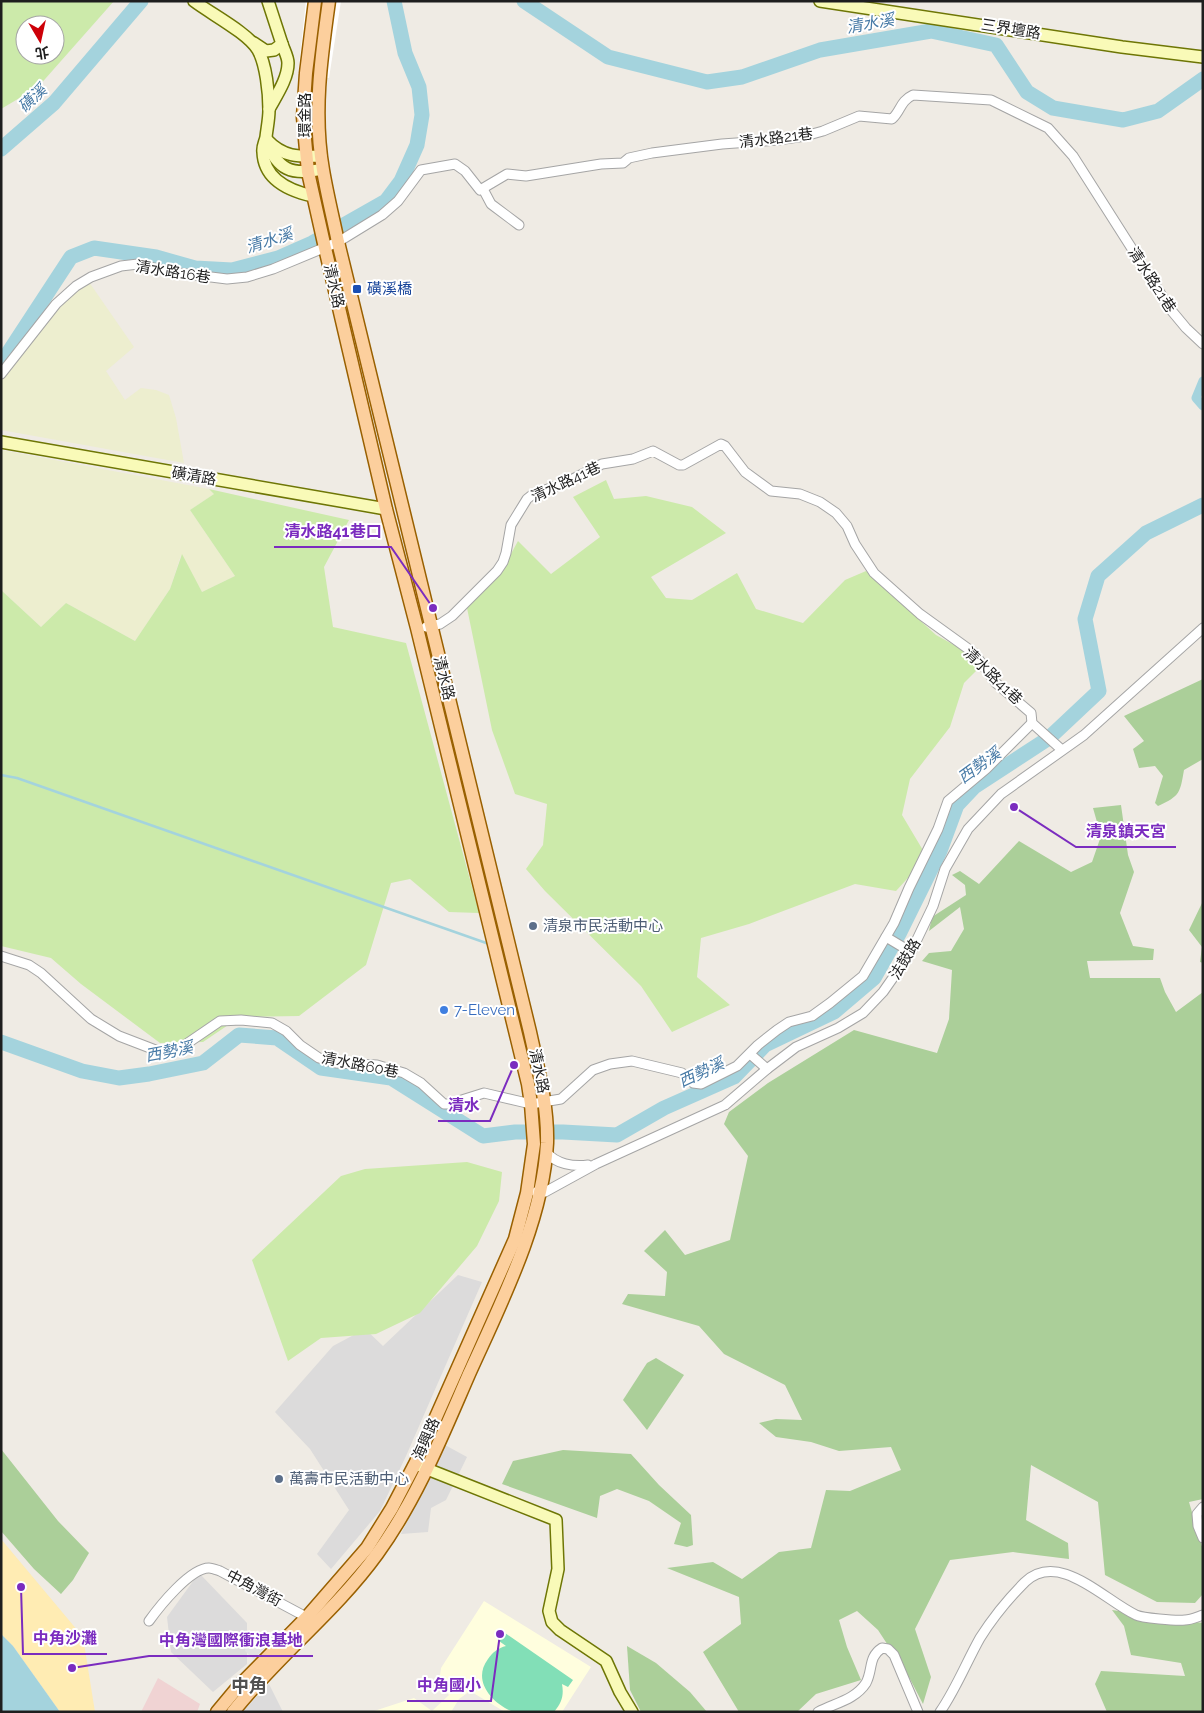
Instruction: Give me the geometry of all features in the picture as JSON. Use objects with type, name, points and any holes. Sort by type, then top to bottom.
[{"type":"main road","points":[[313,74],[315,1]]},
{"type":"main road","points":[[313,74],[329,1]]},
{"type":"main road","name":"環金路","points":[[313,74],[321,156]]},
{"type":"main road","name":"環金路","points":[[306,157],[304,117],[313,74]]},
{"type":"main road","points":[[321,156],[322,169]]},
{"type":"main road","points":[[306,157],[313,196]]},
{"type":"main road","name":"清水路","points":[[322,169],[530,1032],[546,1103],[546,1148]]},
{"type":"main road","name":"清水路","points":[[313,196],[386,509],[495,946],[531,1104],[534,1144]]},
{"type":"main road","name":"海興路","points":[[217,1712],[237,1688],[312,1620],[367,1548],[392,1508],[416,1462],[515,1239],[527,1193],[534,1144]]},
{"type":"main road","name":"海興路","points":[[232,1712],[312,1620],[376,1555],[401,1518],[427,1470],[526,1242],[541,1191],[546,1148]]},
{"type":"street","points":[[268,1],[288,58],[283,82],[269,110]]},
{"type":"street","name":"三界壇路","points":[[820,1],[1203,57]]},
{"type":"street","points":[[196,3],[266,51],[274,50],[282,44]]},
{"type":"street","points":[[253,42],[262,60],[269,110],[266,138],[262,151],[265,162],[272,174],[282,185],[313,196]]},
{"type":"street","name":"清水路21巷","points":[[482,189],[508,174],[526,176],[601,164],[623,163],[629,158],[652,153],[805,136],[823,131],[859,116],[892,119],[896,116],[900,106],[913,95],[982,98],[1048,128],[1059,138],[1073,156],[1172,310],[1186,328],[1203,344]]},
{"type":"street","points":[[266,138],[274,148],[286,154],[306,157],[321,156]]},
{"type":"street","points":[[266,138],[271,154],[278,163],[292,172],[308,172],[322,169]]},
{"type":"street","points":[[324,245],[338,240],[382,215],[398,201],[421,170],[455,164],[465,171],[477,188],[482,189],[491,204],[519,225]]},
{"type":"street","name":"清水路16巷","points":[[1,374],[56,304],[76,286],[121,266],[138,264],[171,272],[227,279],[247,277],[273,269],[324,245]]},
{"type":"street","name":"磺清路","points":[[1,442],[386,509]]},
{"type":"street","name":"清水路41巷","points":[[417,628],[431,627],[452,616],[497,571],[506,553],[511,525],[527,499],[532,495],[567,482],[602,464],[633,459],[653,451],[683,465],[721,444],[725,446],[745,472],[771,491],[800,494],[820,502],[836,513],[847,526],[859,550],[874,573],[920,614],[974,654],[996,682],[1031,713],[1032,723],[1062,750]]},
{"type":"street","points":[[386,509],[402,506]]},
{"type":"street","name":"法鼓路","points":[[527,1193],[545,1192],[596,1164],[725,1105],[767,1068],[796,1047],[838,1028],[863,1013],[899,972],[911,952],[933,906],[945,870],[968,829],[1001,794],[1084,735],[1203,628]]},
{"type":"street","points":[[546,1103],[561,1099],[593,1070],[610,1064],[632,1061],[682,1074],[693,1083],[701,1084],[737,1066],[777,1030],[789,1022],[812,1016],[830,1003],[863,976],[886,937],[938,829],[948,801],[986,769],[1032,723]]},
{"type":"street","points":[[886,937],[911,952]]},
{"type":"street","name":"清水路60巷","points":[[1,956],[29,965],[48,979],[91,1019],[119,1036],[158,1051],[179,1049],[220,1021],[241,1020],[272,1023],[286,1032],[300,1046],[319,1058],[336,1063],[377,1065],[404,1073],[421,1083],[444,1104],[450,1104],[484,1093],[531,1104],[546,1103]]},
{"type":"street","points":[[750,1054],[767,1068]]},
{"type":"street","points":[[546,1148],[561,1163],[578,1167],[596,1164]]},
{"type":"street","points":[[416,1462],[427,1470],[556,1520],[558,1568],[550,1611],[552,1622],[560,1630],[606,1661],[620,1692],[632,1712]]},
{"type":"street","points":[[1203,1507],[1197,1514],[1198,1526],[1203,1538]]},
{"type":"street","name":"中角灣街","points":[[149,1621],[156,1611],[192,1574],[208,1568],[220,1571],[312,1620]]},
{"type":"street","points":[[940,1712],[950,1698],[981,1637],[1020,1588],[1037,1573],[1050,1570],[1067,1574],[1137,1616],[1186,1620],[1203,1615]]},
{"type":"street","points":[[818,1712],[847,1700],[855,1694],[866,1682],[875,1653],[882,1648],[888,1649],[894,1655],[918,1712]]},
{"type":"shaded area","points":[[89,282],[134,347],[106,371],[125,400],[141,388],[156,390],[169,395],[176,418],[184,463],[1,430],[1,374],[72,291]]},
{"type":"shaded area","points":[[1,450],[209,489],[214,494],[190,510],[235,576],[202,592],[181,555],[170,589],[135,641],[66,603],[41,627],[1,590]]},
{"type":"shaded area","points":[[458,1275],[482,1282],[380,1511],[331,1569],[317,1554],[349,1510],[310,1449],[275,1412],[333,1346],[365,1329],[383,1346]]},
{"type":"shaded area","points":[[445,1445],[467,1457],[446,1500],[431,1508],[428,1532],[401,1534]]},
{"type":"shaded area","points":[[199,1573],[247,1623],[247,1664],[213,1692],[171,1652],[167,1617]]},
{"type":"shaded area","points":[[484,1601],[591,1667],[562,1712],[505,1712],[470,1691],[459,1699],[451,1712],[371,1712],[414,1698],[432,1711],[449,1695],[439,1683],[441,1668]]},
{"type":"shaded area","points":[[250,1632],[276,1636],[254,1659],[245,1651]]},
{"type":"shaded area","points":[[158,1678],[200,1704],[197,1712],[141,1712]]},
{"type":"shaded area","points":[[269,1684],[283,1712],[242,1712]]},
{"type":"green space","points":[[1,1],[114,1],[65,56],[65,15],[15,15],[15,65],[57,65],[38,87],[1,109]]},
{"type":"green space","points":[[606,480],[614,499],[646,496],[692,507],[726,533],[651,577],[666,598],[692,600],[737,573],[756,609],[803,623],[845,580],[866,571],[936,635],[985,662],[964,683],[950,727],[910,779],[902,815],[927,857],[896,891],[855,884],[749,924],[701,938],[697,977],[730,1005],[672,1032],[641,986],[545,891],[526,869],[543,845],[547,804],[515,794],[492,730],[467,608],[500,574],[518,541],[551,574],[600,537],[573,497]]},
{"type":"green space","points":[[209,489],[349,520],[324,567],[333,627],[406,643],[479,913],[449,912],[410,879],[391,883],[366,965],[299,1016],[240,1017],[203,1042],[160,1043],[81,984],[51,958],[1,946],[1,590],[41,627],[66,603],[135,641],[170,589],[182,554],[202,592],[235,576],[190,510],[214,494]]},
{"type":"green space","points":[[1203,679],[1203,759],[1184,770],[1178,793],[1158,806],[1155,803],[1163,776],[1155,766],[1139,768],[1133,749],[1144,741],[1124,716]]},
{"type":"green space","points":[[1121,805],[1128,855],[1134,872],[1120,913],[1133,946],[1154,949],[1153,960],[1087,961],[1090,978],[1160,978],[1176,1012],[1203,992],[1203,1499],[1189,1502],[1203,1550],[1203,1594],[1195,1603],[1157,1602],[1105,1575],[1098,1502],[1031,1465],[1026,1520],[1068,1543],[1069,1559],[1013,1552],[950,1560],[915,1629],[931,1677],[923,1704],[910,1679],[878,1630],[857,1611],[839,1620],[847,1647],[861,1680],[816,1694],[797,1712],[739,1712],[703,1652],[741,1624],[739,1597],[667,1568],[713,1562],[742,1579],[779,1552],[811,1548],[826,1490],[850,1491],[901,1470],[891,1447],[839,1451],[811,1442],[776,1437],[759,1423],[776,1419],[802,1420],[785,1385],[724,1354],[699,1326],[622,1304],[628,1294],[665,1296],[667,1272],[644,1251],[665,1230],[685,1255],[730,1240],[748,1156],[724,1124],[729,1112],[768,1083],[854,1030],[937,1053],[949,1019],[952,970],[922,961],[929,953],[951,951],[964,929],[960,907],[929,931],[932,917],[966,895],[965,885],[952,875],[960,871],[979,884],[1019,841],[1071,872],[1092,862],[1101,836],[1093,808]]},
{"type":"green space","points":[[1203,901],[1203,963],[1200,962],[1202,947],[1189,930]]},
{"type":"green space","points":[[467,1162],[502,1172],[499,1201],[477,1246],[420,1313],[376,1334],[321,1338],[288,1361],[252,1260],[341,1176],[365,1169]]},
{"type":"green space","points":[[656,1358],[684,1375],[647,1430],[623,1400],[647,1363]]},
{"type":"green space","points":[[1,1449],[58,1521],[89,1553],[73,1580],[61,1594],[34,1569],[1,1531]]},
{"type":"green space","points":[[563,1450],[631,1454],[659,1485],[691,1515],[693,1545],[687,1547],[674,1544],[681,1523],[649,1501],[617,1489],[600,1496],[597,1518],[502,1484],[513,1461]]},
{"type":"green space","points":[[1112,1610],[1203,1623],[1203,1712],[1107,1712],[1095,1684],[1101,1671],[1185,1676],[1181,1663],[1131,1655],[1124,1626]]},
{"type":"green space","points":[[505,1633],[573,1680],[568,1687],[562,1684],[562,1699],[554,1712],[511,1711],[497,1702],[486,1690],[482,1675],[484,1667],[494,1652],[506,1646],[499,1641]]},
{"type":"green space","points":[[627,1646],[656,1663],[690,1692],[707,1712],[641,1712],[630,1690]]},
{"type":"sand","points":[[1,1539],[83,1637],[95,1712],[60,1712],[13,1646],[1,1634]]},
{"type":"water","points":[[1,1634],[13,1646],[60,1712],[1,1712]]},
{"type":"pier","points":[[306,1],[341,1],[329,78],[298,74]]},
{"type":"waterway","name":"磺溪","points":[[1,149],[54,103],[141,1]]},
{"type":"waterway","name":"清水溪","points":[[1,364],[71,257],[94,248],[156,257],[195,268],[232,270],[278,258],[312,243],[386,201],[401,181],[417,145],[422,115],[419,87],[405,53],[394,1]]},
{"type":"waterway","name":"清水溪","points":[[524,1],[608,57],[707,82],[742,77],[820,50],[931,31],[996,45],[1027,92],[1053,108],[1123,120],[1158,111],[1203,79]]},
{"type":"waterway","points":[[1203,381],[1196,398],[1203,406]]},
{"type":"waterway","name":"西勢溪","points":[[1,1042],[82,1071],[119,1078],[203,1063],[239,1035],[277,1038],[321,1068],[391,1078],[483,1136],[515,1132],[617,1135],[664,1108],[734,1077],[765,1045],[834,1012],[874,978],[900,932],[940,851],[957,805],[974,787],[1049,738],[1099,691],[1085,619],[1098,576],[1146,533],[1203,505]]},
{"type":"waterway","points":[[1,775],[17,778],[489,944]]},
{"type":"place","name":"磺溪橋","points":[[357,289]]},
{"type":"place","name":"清水路41巷口","points":[[433,608]]},
{"type":"place","name":"清泉鎮天宮","points":[[1014,807]]},
{"type":"place","name":"清泉市民活動中心","points":[[533,926]]},
{"type":"place","name":"7-Eleven","points":[[444,1010]]},
{"type":"place","name":"清水","points":[[514,1065]]},
{"type":"place","name":"萬壽市民活動中心","points":[[279,1479]]},
{"type":"place","name":"中角沙灘","points":[[21,1587]]},
{"type":"place","name":"中角國小","points":[[500,1634]]},
{"type":"place","name":"中角灣國際衝浪基地","points":[[72,1668]]},
{"type":"district","name":"中角","points":[[249,1686]]}]
